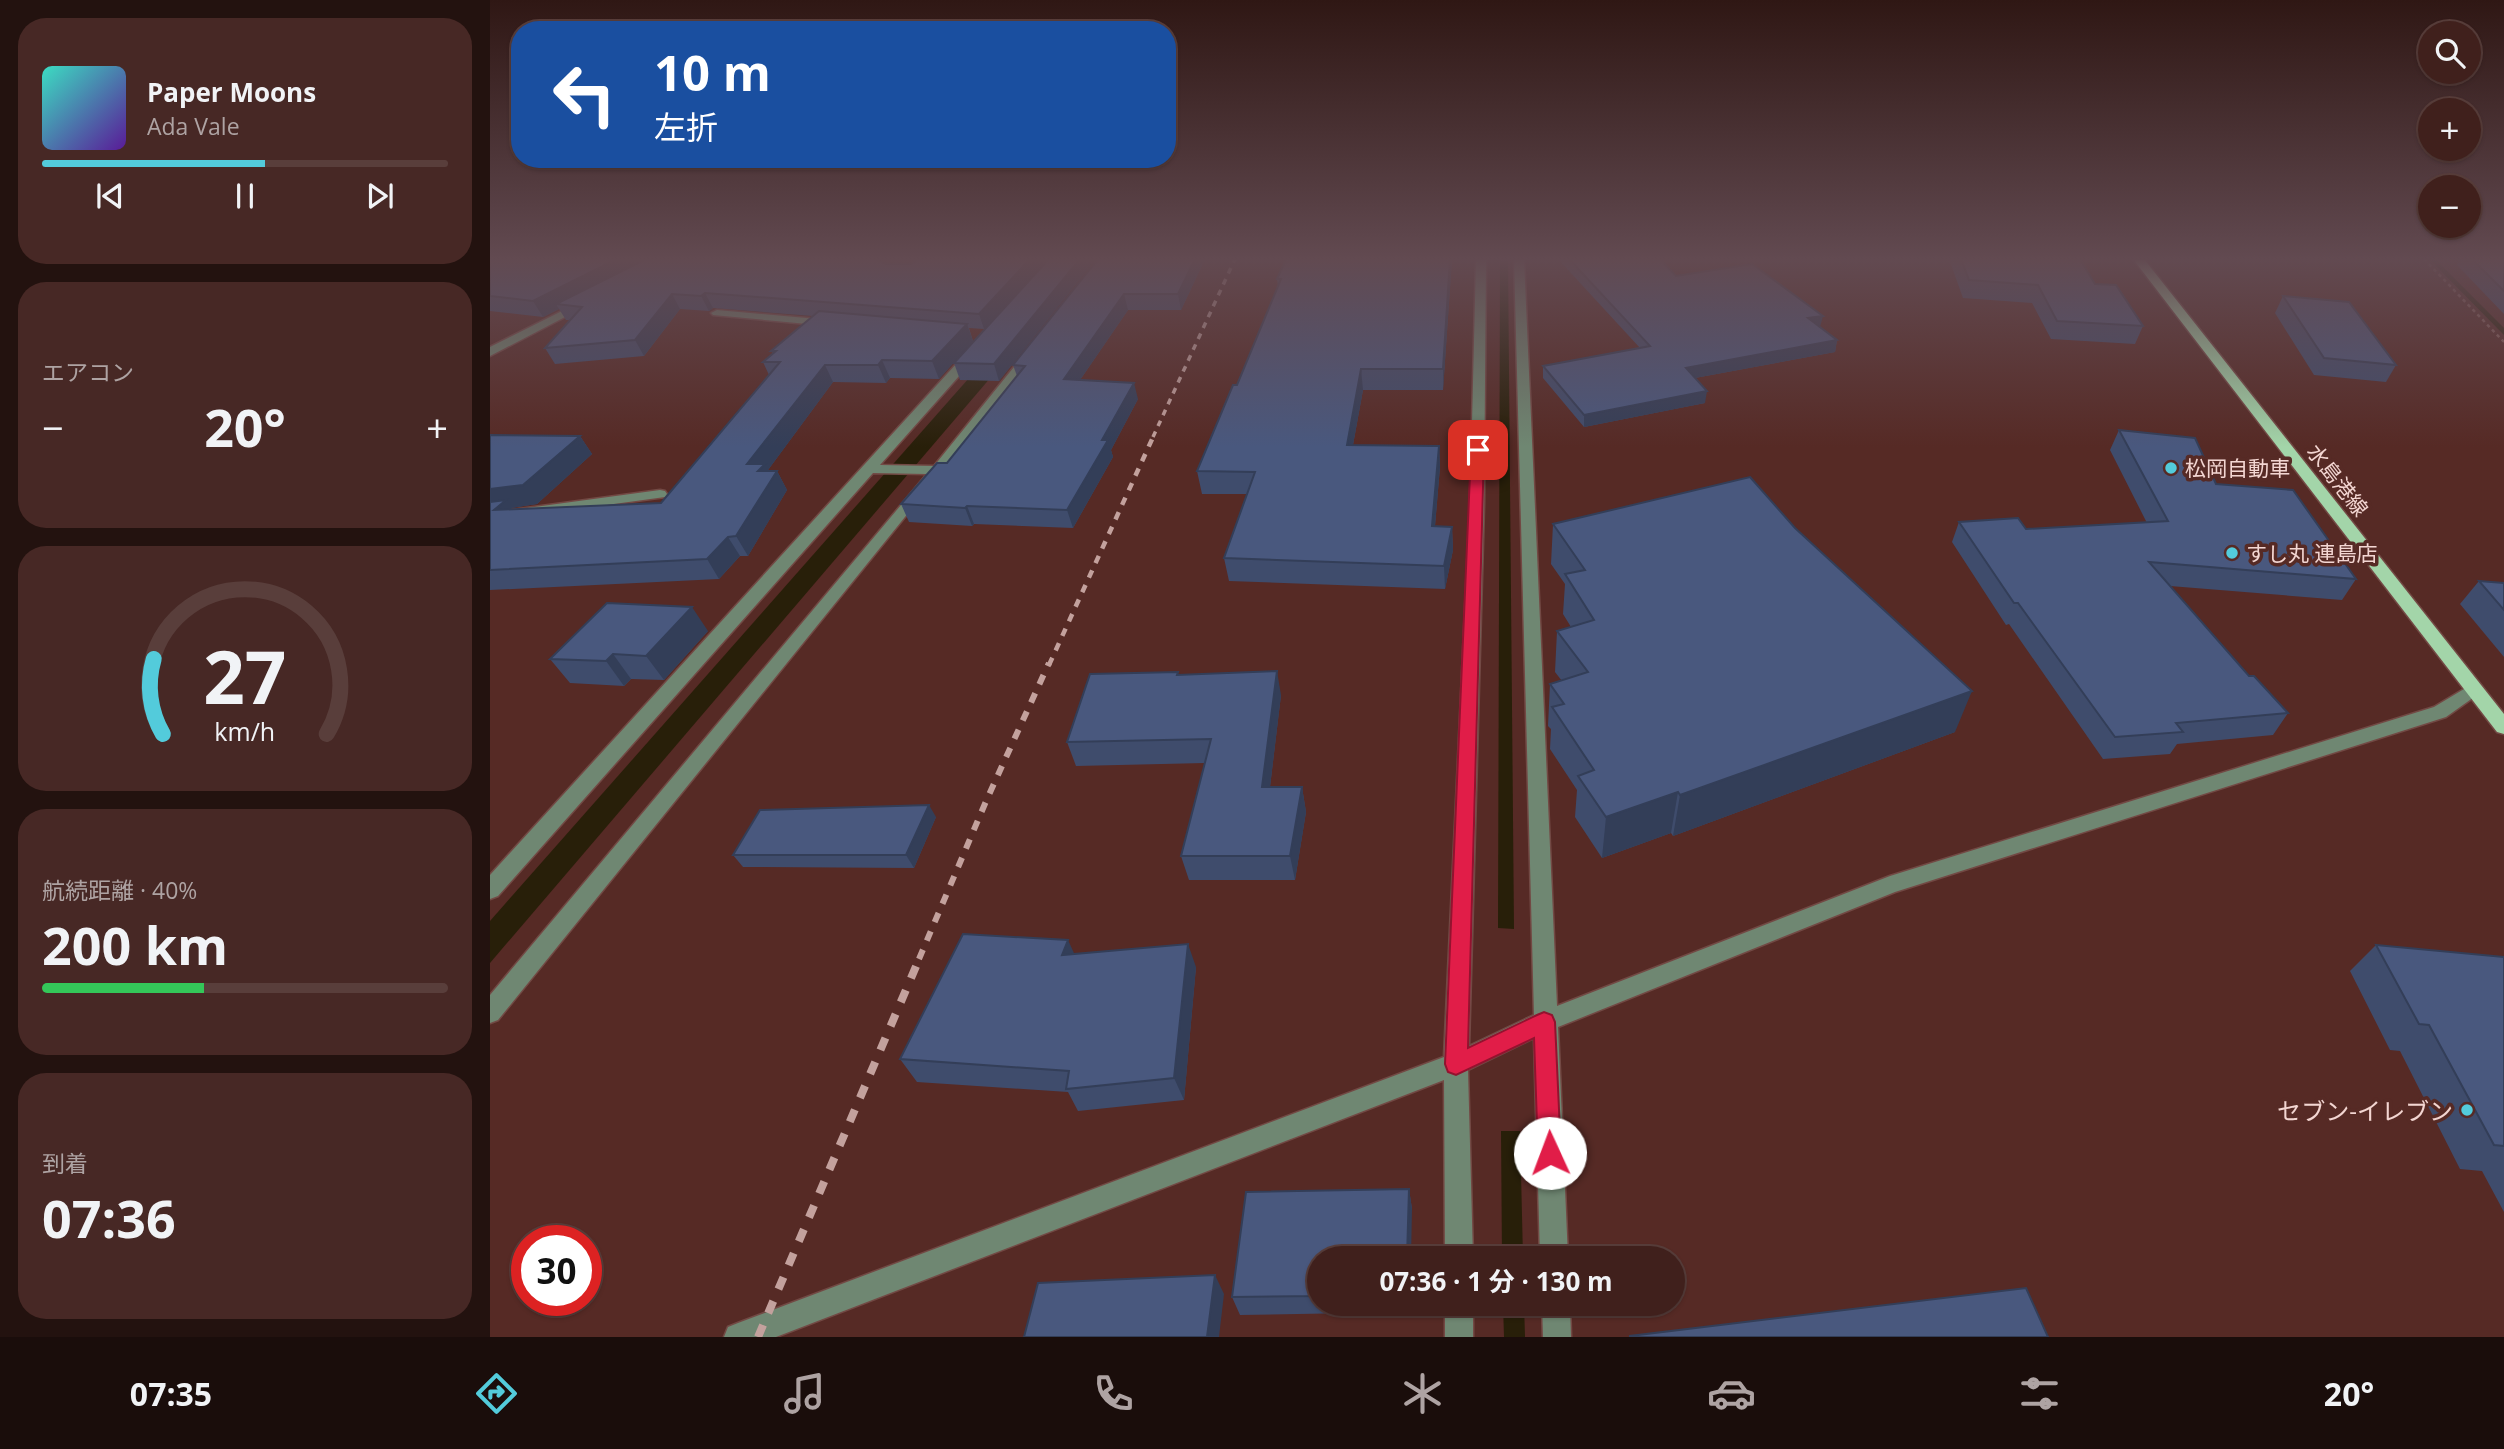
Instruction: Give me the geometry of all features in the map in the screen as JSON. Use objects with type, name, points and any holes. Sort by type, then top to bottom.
[{"type":"main road","name":"水島港線","points":[[2187,321],[2504,727]]},
{"type":"street","points":[[490,352],[549,321]]},
{"type":"street","points":[[812,321],[842,324]]},
{"type":"street","points":[[1459,1246],[1456,1064],[1477,504],[1480,321]]},
{"type":"street","points":[[1521,321],[1553,1246]]},
{"type":"street","points":[[490,1012],[930,470],[1042,339]]},
{"type":"street","points":[[490,890],[875,469],[979,346]]},
{"type":"street","points":[[875,469],[930,470]]},
{"type":"street","points":[[490,516],[660,494]]},
{"type":"street","points":[[738,1337],[1456,1064],[1544,1022],[1890,885],[2440,712],[2475,690]]},
{"type":"street","points":[[1459,1316],[1459,1337]]},
{"type":"street","points":[[1556,1316],[1557,1337]]},
{"type":"path","points":[[2484,321],[2504,342]]},
{"type":"shaded area","points":[[1019,321],[1039,321],[490,963],[490,921]]},
{"type":"shaded area","points":[[1500,321],[1509,321],[1514,929],[1498,928]]},
{"type":"shaded area","points":[[2491,321],[2497,321],[2504,328],[2504,335]]},
{"type":"shaded area","points":[[1501,1131],[1520,1131],[1523,1246],[1502,1246]]},
{"type":"shaded area","points":[[1503,1316],[1524,1316],[1525,1337],[1504,1337]]},
{"type":"building","points":[[569,321],[650,321],[635,340],[545,348]]},
{"type":"building","points":[[807,321],[937,321],[967,324],[932,361],[882,360],[878,365],[825,365],[747,464],[765,464],[758,471],[777,471],[736,536],[728,537],[707,559],[490,570],[490,502],[506,500],[494,510],[661,503],[780,362],[763,362],[776,351],[771,351]]},
{"type":"building","points":[[992,321],[1029,321],[994,364],[954,363]]},
{"type":"building","points":[[1048,321],[1105,321],[1064,379],[1134,383],[1102,440],[1108,440],[1067,510],[901,504],[937,463],[947,463],[1025,366],[1013,365]]},
{"type":"building","points":[[1263,321],[1446,321],[1443,369],[1361,369],[1347,445],[1439,446],[1432,526],[1452,527],[1444,566],[1224,558],[1255,472],[1197,471],[1233,385],[1237,385]]},
{"type":"building","points":[[1627,321],[1812,321],[1837,340],[1686,368],[1707,391],[1584,415],[1543,366],[1650,346]]},
{"type":"building","points":[[2064,321],[2140,321],[2143,326]]},
{"type":"building","points":[[2300,321],[2363,321],[2396,365],[2324,358]]},
{"type":"building","points":[[2119,430],[2195,438],[2216,484],[2293,490],[2356,579],[2149,562],[2249,676],[2254,676],[2288,713],[2176,723],[2183,732],[2115,737],[2018,603],[2014,603],[1959,522],[2018,518],[2026,529],[2168,521]]},
{"type":"building","points":[[490,435],[580,436],[523,485],[490,489]]},
{"type":"building","points":[[1750,477],[1795,528],[1972,691],[1680,795],[1678,792],[1606,817],[1578,776],[1594,770],[1552,707],[1564,704],[1550,684],[1588,672],[1557,631],[1594,620],[1565,574],[1585,570],[1553,524]]},
{"type":"building","points":[[2479,581],[2504,583],[2504,610]]},
{"type":"building","points":[[607,603],[692,607],[646,656],[613,654],[606,661],[550,659]]},
{"type":"building","points":[[1277,671],[1262,787],[1302,787],[1290,856],[1181,856],[1211,739],[1067,742],[1090,674],[1178,672],[1177,675]]},
{"type":"building","points":[[929,805],[906,855],[733,855],[760,810]]},
{"type":"building","points":[[963,934],[1068,940],[1062,955],[1188,944],[1174,1078],[1066,1089],[1069,1071],[900,1059]]},
{"type":"building","points":[[2376,945],[2504,957],[2504,1146],[2494,1145],[2429,1025],[2419,1024]]},
{"type":"building","points":[[1409,1189],[1407,1246],[1307,1246],[1307,1296],[1232,1297],[1246,1192]]},
{"type":"building","points":[[1215,1275],[1207,1337],[1024,1337],[1038,1283]]},
{"type":"building","points":[[2026,1288],[2048,1337],[1630,1337],[1630,1336]]},
{"type":"railway","points":[[1153,437],[1206,321]]},
{"type":"railway","points":[[1049,665],[1154,435]]},
{"type":"railway","points":[[919,959],[1049,663]]},
{"type":"railway","points":[[758,1337],[920,957]]},
{"type":"place","name":"松岡自動車","points":[[2171,468]]},
{"type":"place","name":"すし丸 連島店","points":[[2232,553]]},
{"type":"place","name":"セブン-イレブン","points":[[2467,1110]]},
{"type":"route","points":[[1478,450],[1456,1064],[1544,1022],[1550,1153]]}]
